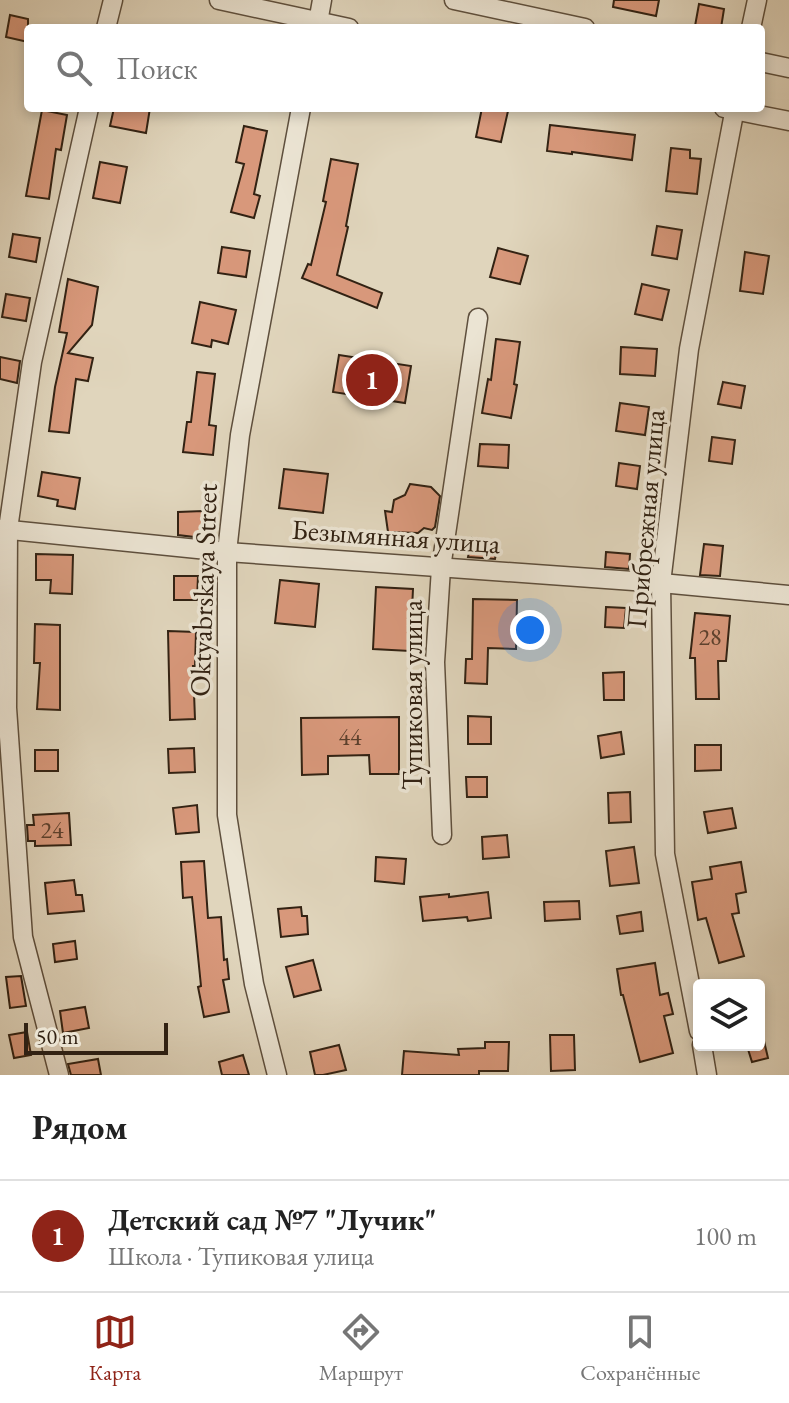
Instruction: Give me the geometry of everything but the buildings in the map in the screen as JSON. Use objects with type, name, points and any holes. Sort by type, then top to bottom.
[{"type":"street","points":[[107,24],[113,0]]},
{"type":"street","points":[[219,0],[317,24],[322,0]]},
{"type":"street","points":[[454,0],[538,24],[542,0]]},
{"type":"street","points":[[752,24],[757,0]]},
{"type":"street","points":[[765,63],[789,68]]},
{"type":"street","points":[[59,1075],[23,937],[7,708],[4,529],[32,362],[88,112]]},
{"type":"street","name":"Oktyabrskaya Street","points":[[277,1075],[254,984],[227,815],[227,552],[240,435],[300,112]]},
{"type":"street","name":"Прибрежная улица","points":[[693,1000],[665,854],[661,583],[689,349],[730,112]]},
{"type":"street","points":[[746,112],[789,121]]},
{"type":"street","name":"Тупиковая улица","points":[[442,835],[435,662],[441,568],[478,318]]},
{"type":"street","name":"Безымянная улица","points":[[4,529],[227,552],[789,595]]},
{"type":"street","points":[[703,1051],[707,1075]]},
{"type":"place","name":"Детский сад №7 \"Лучик\"","points":[[372,380]]}]
